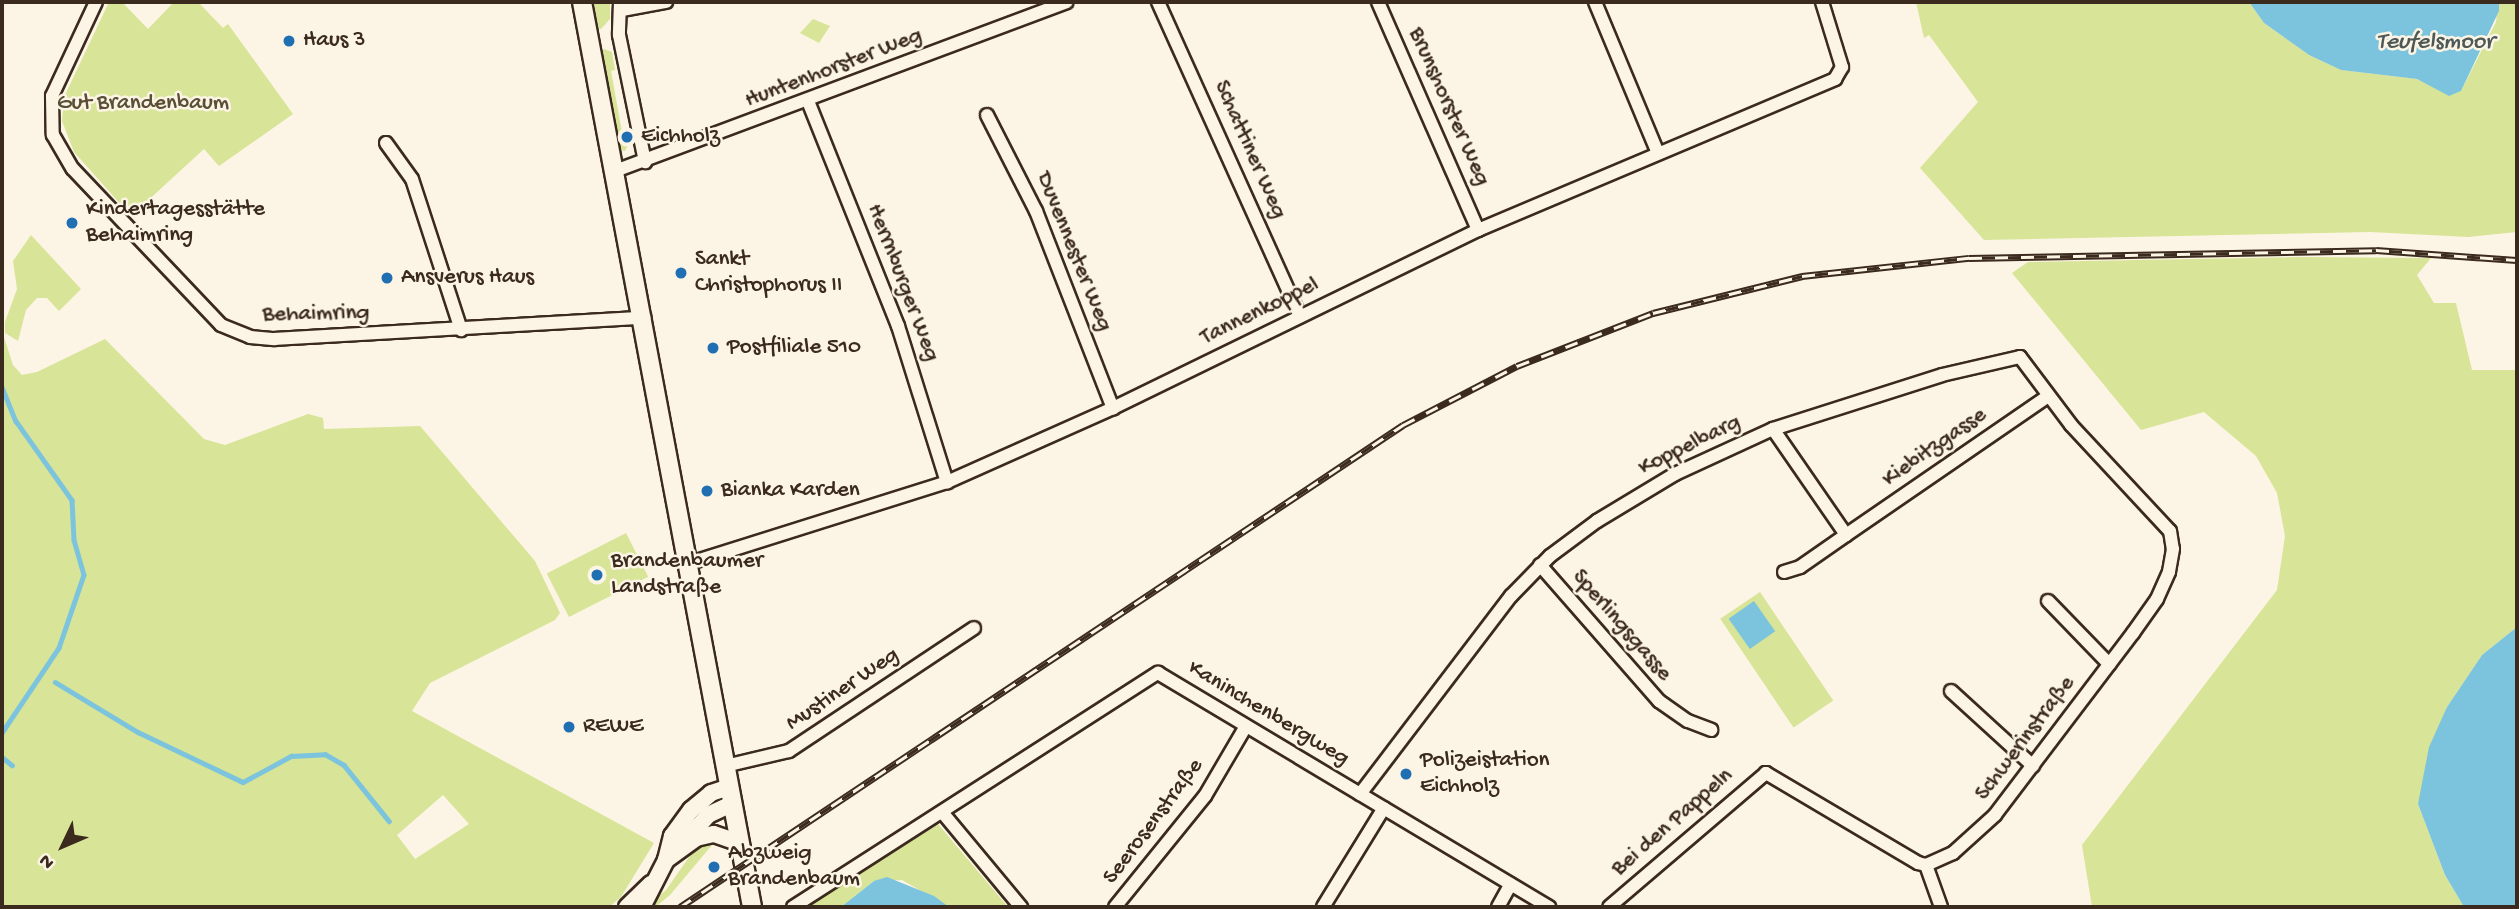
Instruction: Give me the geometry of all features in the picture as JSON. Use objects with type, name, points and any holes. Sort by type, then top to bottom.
[{"type":"main road","points":[[582,2],[644,318],[752,907]]},
{"type":"street","name":"Behaimring","points":[[96,2],[52,96],[52,135],[73,169],[206,313],[234,332],[262,339],[644,318]]},
{"type":"street","points":[[645,162],[620,35],[621,6],[666,2]]},
{"type":"street","name":"Huntenhorster Weg","points":[[615,171],[808,101],[1066,2]]},
{"type":"street","name":"Schattiner Weg","points":[[1158,2],[1300,316]]},
{"type":"street","name":"Brunshorster Weg","points":[[1378,2],[1478,230]]},
{"type":"street","points":[[1595,2],[1657,151]]},
{"type":"street","name":"Tannenkoppel","points":[[687,564],[947,482],[1113,408],[1478,230],[1842,73],[1822,2]]},
{"type":"street","name":"Herrnburger Weg","points":[[808,101],[898,326],[947,482]]},
{"type":"street","name":"Duvennester Weg","points":[[987,115],[1036,211],[1113,408]]},
{"type":"street","points":[[386,143],[412,179],[461,330]]},
{"type":"street","name":"Koppelbarg","points":[[1360,794],[1459,660],[1540,565],[1636,497],[1773,429],[2014,356],[2026,363],[2048,396],[2109,467]]},
{"type":"street","name":"Kiebitzgasse","points":[[1784,572],[1800,567],[2048,396]]},
{"type":"street","points":[[1773,429],[1846,535]]},
{"type":"street","name":"Schwerinstraße","points":[[1926,865],[1974,836],[2033,766],[2157,599],[2174,549],[2170,531],[2161,517],[2109,467]]},
{"type":"street","name":"Sperlingsgasse","points":[[1540,565],[1659,701],[1688,721],[1711,730]]},
{"type":"street","points":[[2048,601],[2109,664]]},
{"type":"street","name":"Mustiner Weg","points":[[725,766],[789,751],[974,628]]},
{"type":"street","name":"Kaninchenbergweg","points":[[793,907],[1158,673],[1549,907]]},
{"type":"street","points":[[1951,691],[2033,766]]},
{"type":"street","name":"Seerosenstraße","points":[[1115,907],[1205,796],[1246,726]]},
{"type":"street","name":"Bei den Pappeln","points":[[1609,907],[1766,773],[1926,865]]},
{"type":"street","points":[[672,855],[672,836],[691,810],[711,793],[731,796]]},
{"type":"street","points":[[1323,907],[1384,808]]},
{"type":"street","points":[[942,812],[1021,907]]},
{"type":"street","points":[[627,907],[651,884],[672,855],[707,834],[740,843]]},
{"type":"street","points":[[1926,865],[1941,907]]},
{"type":"street","points":[[642,907],[651,884]]},
{"type":"street","points":[[1498,907],[1511,884]]},
{"type":"green space","name":"Gut Brandenbaum","points":[[109,2],[122,2],[148,29],[174,2],[198,2],[223,28],[228,24],[293,114],[219,166],[204,149],[131,216],[74,152],[62,121],[64,97]]},
{"type":"green space","points":[[588,2],[610,2],[610,19],[601,29],[594,28]]},
{"type":"green space","points":[[1916,2],[2249,2],[2264,23],[2309,55],[2341,70],[2417,79],[2449,95],[2461,91],[2496,22],[2498,3],[2492,2],[2517,2],[2517,232],[2468,237],[2370,232],[1984,240],[1920,168],[1978,102],[1929,35],[1924,38]]},
{"type":"green space","points":[[813,19],[830,26],[819,43],[800,33]]},
{"type":"green space","points":[[604,49],[612,52],[615,70],[611,71],[624,143],[629,143],[625,151],[617,149],[600,53]]},
{"type":"green space","points":[[31,235],[81,289],[59,311],[47,298],[37,298],[26,310],[18,341],[5,333],[5,322],[17,289],[13,261]]},
{"type":"green space","points":[[2303,257],[2431,258],[2417,275],[2434,303],[2456,303],[2472,370],[2517,370],[2517,627],[2482,655],[2447,707],[2418,804],[2445,875],[2464,907],[2092,907],[2082,845],[2277,590],[2285,536],[2277,493],[2256,456],[2204,412],[2141,430],[2012,273],[2028,262]]},
{"type":"green space","points":[[2,331],[13,365],[22,375],[37,372],[105,339],[204,439],[225,445],[308,414],[323,418],[324,429],[420,426],[535,561],[560,613],[555,620],[430,683],[412,711],[654,843],[621,897],[609,907],[2,907]],"holes":[[[443,795],[469,824],[415,859],[397,835]]]},
{"type":"green space","name":"Brandenbaumer Landstraße","points":[[626,533],[648,577],[569,617],[547,573]]},
{"type":"green space","points":[[1760,592],[1833,701],[1793,727],[1720,619]]},
{"type":"green space","points":[[938,824],[1008,907],[949,907],[902,880],[874,881],[841,907],[807,907]]},
{"type":"green space","points":[[717,839],[670,895],[655,907],[646,907],[666,890],[699,843]]},
{"type":"water","name":"Teufelsmoor","points":[[2249,2],[2492,2],[2499,3],[2499,11],[2461,91],[2449,96],[2417,79],[2341,70],[2309,55],[2264,23]]},
{"type":"water","points":[[1754,601],[1775,631],[1750,649],[1729,619]]},
{"type":"water","points":[[2517,627],[2517,907],[2464,907],[2445,875],[2418,804],[2429,747],[2447,707],[2482,655]]},
{"type":"water","points":[[887,877],[934,896],[949,907],[841,907],[874,881]]},
{"type":"waterway","points":[[2,387],[16,421],[72,500],[74,540],[84,575],[59,648],[2,733]]},
{"type":"waterway","points":[[55,682],[138,732],[243,782],[291,756],[325,754],[344,765],[389,821]]},
{"type":"waterway","points":[[2,757],[12,765]]},
{"type":"railway","points":[[680,907],[1403,425],[1517,366],[1653,313],[1802,276],[1969,258],[2376,250],[2517,260]]},
{"type":"place","name":"Haus 3","points":[[289,41]]},
{"type":"place","name":"Eichholz","points":[[627,137]]},
{"type":"place","name":"Kindertagesstätte Behaimring","points":[[72,223]]},
{"type":"place","name":"Sankt Christophorus II","points":[[681,273]]},
{"type":"place","name":"Ansverus Haus","points":[[387,278]]},
{"type":"place","name":"Postfiliale 510","points":[[713,348]]},
{"type":"place","name":"Bianka Karden","points":[[707,491]]},
{"type":"place","name":"Brandenbaumer Landstraße","points":[[597,575]]},
{"type":"place","name":"REWE","points":[[569,727]]},
{"type":"place","name":"Polizeistation Eichholz","points":[[1406,774]]},
{"type":"place","name":"Abzweig Brandenbaum","points":[[714,867]]}]
